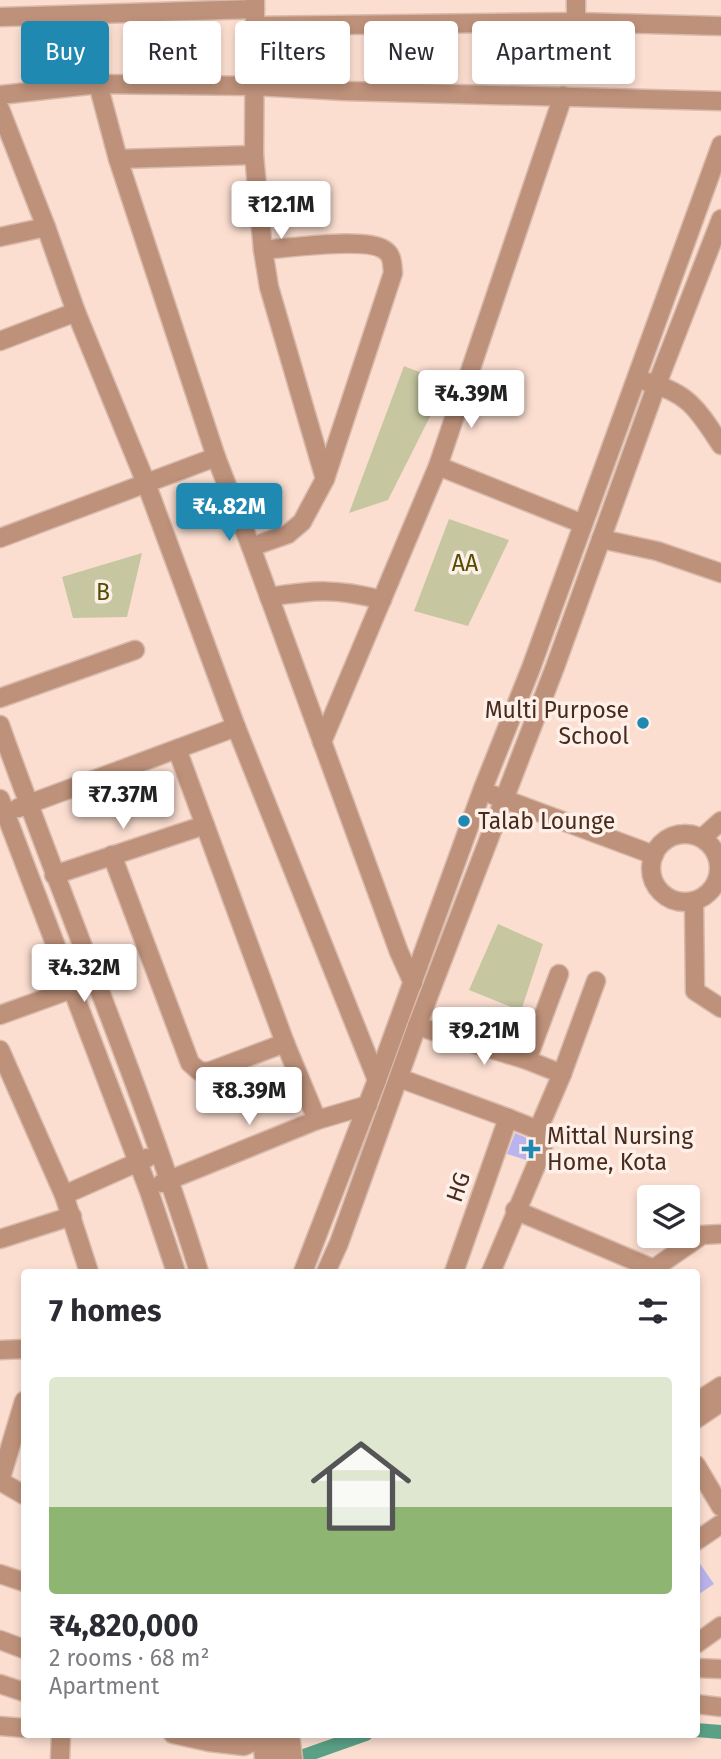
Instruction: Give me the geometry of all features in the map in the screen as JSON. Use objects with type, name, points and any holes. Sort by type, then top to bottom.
[{"type":"street","points":[[576,0],[576,21]]},
{"type":"street","points":[[255,12],[254,155],[262,250],[269,287],[325,479]]},
{"type":"street","points":[[0,17],[255,12],[544,21]]},
{"type":"street","points":[[635,24],[721,26]]},
{"type":"street","points":[[98,84],[118,159],[216,457],[394,939],[413,983]]},
{"type":"street","points":[[0,95],[98,84],[254,86],[721,101]]},
{"type":"street","points":[[322,742],[438,466],[563,96]]},
{"type":"street","points":[[0,109],[76,313],[146,482],[236,727],[377,1080]]},
{"type":"street","points":[[304,1269],[368,1105],[482,791],[531,668],[721,145]]},
{"type":"street","points":[[118,159],[254,155]]},
{"type":"street","points":[[327,1269],[340,1243],[417,1026],[555,667],[657,384],[721,219]]},
{"type":"street","points":[[0,237],[46,227]]},
{"type":"street","points":[[251,547],[288,534],[302,522],[325,479],[393,273],[392,258],[383,249],[361,243],[262,250]]},
{"type":"street","points":[[0,341],[76,313]]},
{"type":"street","points":[[635,378],[678,392],[690,401],[721,445]]},
{"type":"street","points":[[0,538],[216,457]]},
{"type":"street","points":[[438,466],[583,524]]},
{"type":"street","points":[[601,539],[657,551],[721,573]]},
{"type":"street","points":[[269,597],[328,590],[382,600]]},
{"type":"street","points":[[0,698],[135,650]]},
{"type":"street","points":[[0,725],[54,875],[170,1178],[198,1269]]},
{"type":"street","points":[[175,1269],[149,1191],[3,806],[28,804],[236,727]]},
{"type":"street","points":[[177,749],[285,1043],[317,1121]]},
{"type":"street","points":[[482,791],[654,855]]},
{"type":"street","points":[[702,838],[721,821]]},
{"type":"street","points":[[54,875],[205,825]]},
{"type":"street","points":[[689,834],[702,838],[712,847],[718,859],[719,872],[715,885],[706,896],[694,902],[668,898],[658,890],[652,878],[651,864],[654,855],[664,841],[676,835],[689,834]]},
{"type":"street","points":[[112,855],[190,1063],[199,1071],[208,1072],[285,1043]]},
{"type":"street","points":[[694,902],[695,991],[721,1008]]},
{"type":"street","points":[[527,1060],[559,974]]},
{"type":"street","points":[[0,1015],[96,981]]},
{"type":"street","points":[[538,1130],[596,981]]},
{"type":"street","points":[[417,1026],[527,1060],[562,1074]]},
{"type":"street","points":[[0,1050],[64,1195],[88,1269]]},
{"type":"street","points":[[399,1078],[508,1118],[538,1130],[543,1135],[543,1149],[492,1269]]},
{"type":"street","points":[[149,1191],[170,1178],[317,1121],[368,1105]]},
{"type":"street","name":"HG","points":[[455,1269],[508,1118]]},
{"type":"street","points":[[64,1195],[159,1153]]},
{"type":"street","points":[[515,1210],[649,1269]]},
{"type":"street","points":[[0,1239],[72,1216]]},
{"type":"street","points":[[652,1269],[702,1235],[721,1234]]},
{"type":"street","points":[[0,1350],[21,1349]]},
{"type":"street","points":[[700,1399],[721,1386]]},
{"type":"street","points":[[700,1416],[721,1402]]},
{"type":"street","points":[[21,1411],[0,1481],[21,1493]]},
{"type":"street","points":[[700,1427],[721,1413]]},
{"type":"street","points":[[700,1472],[721,1507]]},
{"type":"street","points":[[700,1538],[721,1524]]},
{"type":"street","points":[[0,1574],[21,1581]]},
{"type":"street","points":[[700,1641],[721,1626]]},
{"type":"street","points":[[0,1640],[21,1648]]},
{"type":"street","points":[[700,1668],[721,1669]]},
{"type":"street","points":[[0,1684],[21,1691]]},
{"type":"street","points":[[700,1704],[721,1707]]},
{"type":"street","points":[[0,1726],[21,1728]]},
{"type":"street","points":[[60,1759],[61,1738]]},
{"type":"street","points":[[191,1738],[239,1752],[266,1742],[277,1759]]},
{"type":"street","points":[[290,1738],[293,1759]]},
{"type":"green space","points":[[404,366],[447,383],[388,500],[349,513]]},
{"type":"green space","name":"AA","points":[[449,519],[509,540],[468,626],[414,611]]},
{"type":"green space","name":"B","points":[[142,553],[127,617],[73,618],[62,577]]},
{"type":"green space","points":[[498,924],[543,944],[521,1011],[469,990]]},
{"type":"building","points":[[515,1133],[532,1140],[526,1160],[507,1154]]},
{"type":"building","points":[[700,1564],[714,1584],[700,1593]]},
{"type":"waterway","points":[[700,1730],[721,1732]]},
{"type":"waterway","points":[[295,1759],[355,1738]]},
{"type":"place","name":"Multi Purpose School","points":[[643,723]]},
{"type":"place","name":"Talab Lounge","points":[[464,821]]},
{"type":"place","name":"Mittal Nursing Home, Kota","points":[[531,1149]]}]
